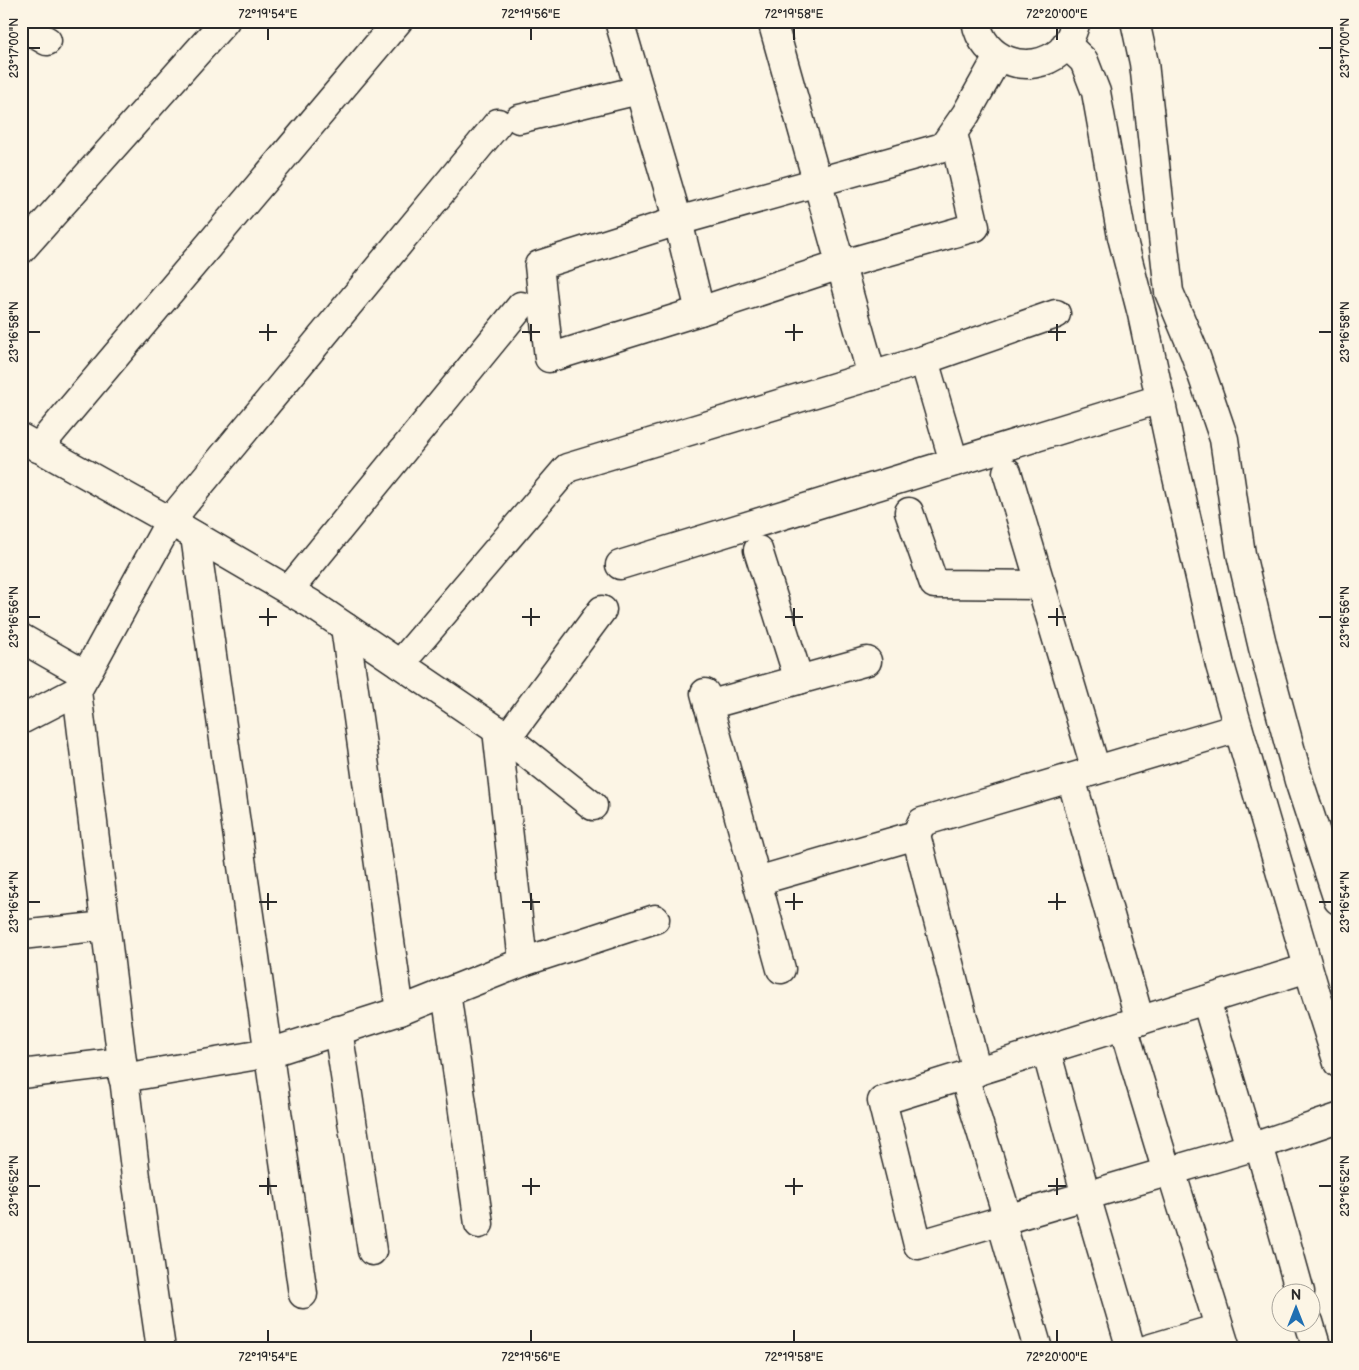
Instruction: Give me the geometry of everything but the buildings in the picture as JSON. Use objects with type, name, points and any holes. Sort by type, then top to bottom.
[{"type":"street","points":[[21,250],[225,21]]},
{"type":"street","points":[[398,21],[26,442],[170,521],[289,590],[502,734],[593,806]]},
{"type":"street","points":[[619,21],[678,220],[700,311]]},
{"type":"street","points":[[772,21],[872,376]]},
{"type":"street","points":[[976,21],[977,31],[985,45],[998,57],[1014,64],[1030,65],[1047,60],[1061,51],[1071,33]]},
{"type":"street","points":[[1135,21],[1144,63],[1169,292],[1195,354],[1224,439],[1241,554],[1263,648],[1299,781],[1338,900]]},
{"type":"street","points":[[21,26],[47,41]]},
{"type":"street","points":[[1071,33],[1096,92],[1122,237],[1142,314],[1220,665],[1308,968],[1338,1063]]},
{"type":"street","points":[[953,134],[975,227],[840,265],[550,358],[539,265],[678,220],[943,147],[966,114],[998,57]]},
{"type":"street","points":[[21,720],[81,683],[170,521],[509,121],[639,90]]},
{"type":"street","points":[[289,590],[521,306]]},
{"type":"street","points":[[400,664],[567,468],[924,360],[1056,314]]},
{"type":"street","points":[[924,360],[954,462]]},
{"type":"street","points":[[620,565],[1160,399]]},
{"type":"street","points":[[1007,472],[1041,585],[1083,774],[1132,1023],[1169,1172],[1222,1338],[1148,1349]]},
{"type":"street","points":[[909,512],[934,584],[1041,585]]},
{"type":"street","points":[[195,536],[303,1294]]},
{"type":"street","points":[[758,550],[799,680]]},
{"type":"street","points":[[523,962],[502,734],[602,610]]},
{"type":"street","points":[[346,627],[400,1011]]},
{"type":"street","points":[[21,638],[81,683],[105,926],[160,1349]]},
{"type":"street","points":[[781,969],[707,699],[799,680],[867,661]]},
{"type":"street","points":[[1038,1349],[970,1074],[916,835],[922,822],[1238,728]]},
{"type":"street","points":[[757,880],[916,835]]},
{"type":"street","points":[[21,1074],[123,1070],[269,1053],[400,1011],[523,962],[656,919]]},
{"type":"street","points":[[21,935],[105,926]]},
{"type":"street","points":[[1308,968],[882,1101],[918,1245],[1255,1146],[1338,1118]]},
{"type":"street","points":[[446,992],[479,1224]]},
{"type":"street","points":[[1206,1000],[1255,1146],[1297,1282]]},
{"type":"street","points":[[338,1030],[372,1251]]},
{"type":"street","points":[[1046,1050],[1131,1349]]},
{"type":"street","points":[[1312,1332],[1317,1349]]}]
